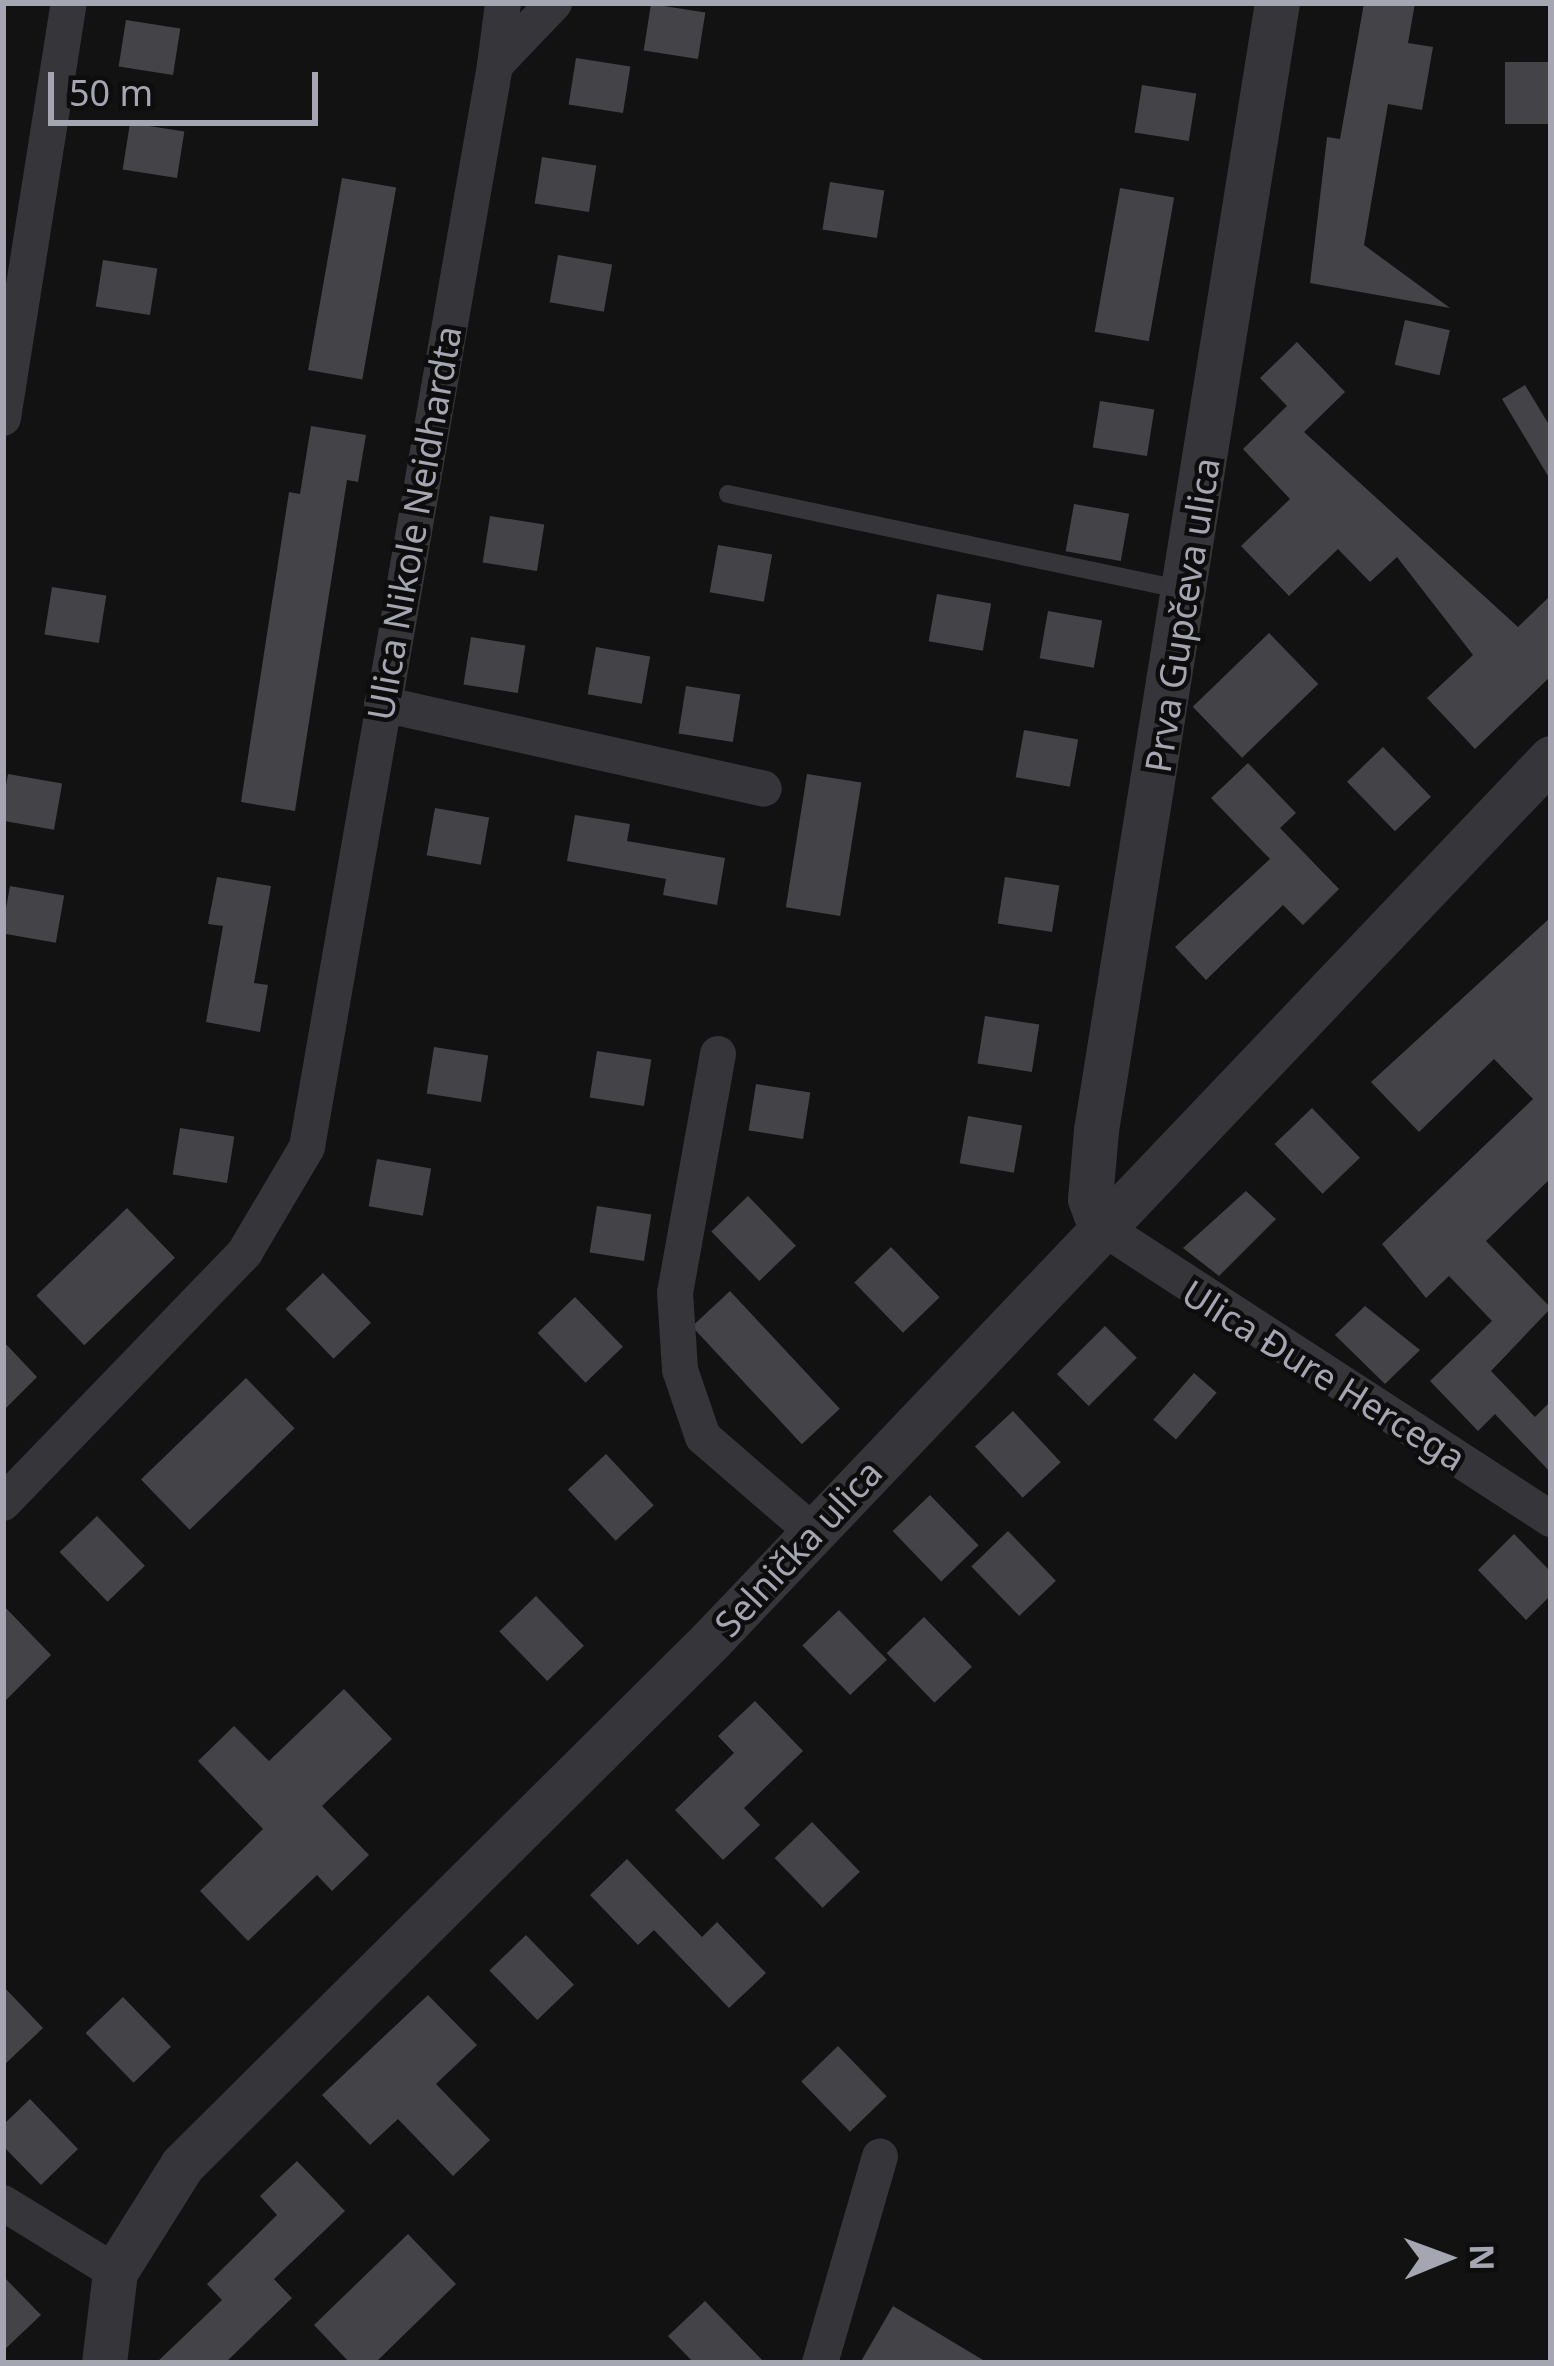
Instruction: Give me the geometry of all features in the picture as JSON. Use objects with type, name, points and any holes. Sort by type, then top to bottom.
[{"type":"street","points":[[3,418],[69,3]]},
{"type":"street","name":"Ulica Nikole Neidhardta","points":[[3,1503],[278,1210],[307,1147],[503,3]]},
{"type":"street","points":[[495,65],[554,3]]},
{"type":"street","name":"Prva Gupčeva ulica","points":[[1100,1226],[1090,1199],[1096,1130],[1188,591],[1277,3]]},
{"type":"street","points":[[382,704],[764,789]]},
{"type":"street","name":"Selnička ulica","points":[[104,2363],[115,2272],[151,2204],[250,2091],[813,1532],[1551,758]]},
{"type":"street","points":[[718,1054],[675,1292],[680,1370],[704,1437],[813,1532]]},
{"type":"street","name":"Ulica Đure Hercega","points":[[1100,1226],[1551,1519]]},
{"type":"street","points":[[820,2363],[880,2157]]},
{"type":"street","points":[[3,2203],[115,2272]]},
{"type":"lane","points":[[728,494],[1188,591]]},
{"type":"building","points":[[1364,3],[1415,3],[1408,43],[1433,47],[1422,110],[1388,104],[1364,245],[1450,308],[1310,283],[1327,137],[1340,139]]},
{"type":"building","points":[[651,4],[705,13],[698,59],[644,50]]},
{"type":"building","points":[[126,20],[180,29],[173,75],[119,66]]},
{"type":"building","points":[[576,58],[630,67],[623,113],[569,104]]},
{"type":"building","points":[[1505,62],[1551,62],[1551,124],[1505,124]]},
{"type":"building","points":[[1142,85],[1196,94],[1189,141],[1134,132]]},
{"type":"building","points":[[130,123],[184,132],[177,178],[123,169]]},
{"type":"building","points":[[542,157],[596,166],[589,212],[535,203]]},
{"type":"building","points":[[342,178],[396,188],[362,380],[308,370]]},
{"type":"building","points":[[830,182],[884,191],[877,238],[822,229]]},
{"type":"building","points":[[1120,188],[1174,198],[1149,341],[1095,332]]},
{"type":"building","points":[[558,255],[612,265],[604,312],[550,302]]},
{"type":"building","points":[[103,260],[157,269],[150,315],[96,306]]},
{"type":"building","points":[[1405,320],[1450,330],[1439,375],[1395,365]]},
{"type":"building","points":[[1297,342],[1345,392],[1304,432],[1518,627],[1551,595],[1551,676],[1475,749],[1427,698],[1473,655],[1397,557],[1370,582],[1338,549],[1289,596],[1241,546],[1290,499],[1243,449],[1287,406],[1260,378]]},
{"type":"building","points":[[1525,385],[1551,428],[1551,481],[1502,399]]},
{"type":"building","points":[[1100,401],[1154,410],[1147,456],[1093,447]]},
{"type":"building","points":[[311,426],[366,435],[358,482],[347,480],[295,811],[241,802],[289,492],[300,494]]},
{"type":"building","points":[[1074,504],[1129,514],[1121,561],[1066,551]]},
{"type":"building","points":[[490,516],[544,525],[537,571],[483,562]]},
{"type":"building","points":[[718,545],[772,555],[764,602],[710,592]]},
{"type":"building","points":[[52,587],[106,596],[99,643],[44,634]]},
{"type":"building","points":[[937,594],[991,604],[983,651],[929,641]]},
{"type":"building","points":[[1048,611],[1102,621],[1094,668],[1040,658]]},
{"type":"building","points":[[1269,633],[1318,684],[1242,758],[1193,707]]},
{"type":"building","points":[[471,637],[525,646],[518,693],[463,684]]},
{"type":"building","points":[[596,647],[650,657],[642,704],[588,694]]},
{"type":"building","points":[[686,686],[740,695],[733,742],[678,733]]},
{"type":"building","points":[[1024,730],[1078,740],[1070,787],[1016,777]]},
{"type":"building","points":[[1383,747],[1431,797],[1395,831],[1347,782]]},
{"type":"building","points":[[1248,763],[1296,813],[1280,828],[1339,889],[1303,925],[1283,905],[1206,980],[1175,947],[1270,859],[1211,798]]},
{"type":"building","points":[[8,774],[62,784],[54,830],[3,821]]},
{"type":"building","points":[[807,774],[861,783],[840,916],[786,907]]},
{"type":"building","points":[[435,808],[489,818],[481,865],[427,855]]},
{"type":"building","points":[[575,815],[630,824],[627,841],[725,858],[717,905],[663,895],[666,879],[567,861]]},
{"type":"building","points":[[217,877],[271,886],[254,983],[268,985],[260,1032],[206,1022],[223,926],[208,924]]},
{"type":"building","points":[[1005,877],[1059,886],[1052,932],[998,923]]},
{"type":"building","points":[[10,886],[64,896],[56,943],[3,934]]},
{"type":"building","points":[[1551,917],[1551,1178],[1486,1241],[1551,1308],[1491,1371],[1535,1417],[1551,1401],[1551,1473],[1495,1414],[1478,1431],[1430,1381],[1492,1321],[1449,1276],[1426,1298],[1382,1244],[1533,1099],[1494,1059],[1419,1132],[1371,1082]]},
{"type":"building","points":[[985,1016],[1039,1025],[1032,1072],[977,1063]]},
{"type":"building","points":[[434,1047],[488,1056],[481,1102],[427,1093]]},
{"type":"building","points":[[597,1051],[651,1060],[644,1106],[590,1097]]},
{"type":"building","points":[[756,1084],[810,1093],[803,1139],[749,1130]]},
{"type":"building","points":[[1312,1108],[1360,1158],[1323,1194],[1275,1144]]},
{"type":"building","points":[[968,1116],[1022,1126],[1014,1173],[960,1163]]},
{"type":"building","points":[[180,1128],[234,1137],[227,1183],[173,1174]]},
{"type":"building","points":[[377,1159],[431,1169],[423,1216],[369,1206]]},
{"type":"building","points":[[1246,1191],[1276,1219],[1219,1276],[1183,1248]]},
{"type":"building","points":[[748,1196],[796,1246],[759,1281],[711,1231]]},
{"type":"building","points":[[597,1206],[651,1215],[644,1261],[590,1252]]},
{"type":"building","points":[[127,1208],[175,1258],[84,1345],[36,1296]]},
{"type":"building","points":[[891,1247],[940,1297],[903,1333],[854,1282]]},
{"type":"building","points":[[323,1273],[371,1323],[334,1359],[286,1309]]},
{"type":"building","points":[[730,1291],[840,1409],[802,1444],[692,1326]]},
{"type":"building","points":[[575,1297],[623,1347],[586,1383],[538,1333]]},
{"type":"building","points":[[1365,1306],[1420,1350],[1385,1384],[1335,1335]]},
{"type":"building","points":[[1105,1326],[1137,1358],[1089,1406],[1057,1374]]},
{"type":"building","points":[[3,1341],[37,1377],[3,1411]]},
{"type":"building","points":[[1194,1373],[1217,1393],[1176,1439],[1153,1420]]},
{"type":"building","points":[[246,1378],[295,1428],[190,1530],[141,1479]]},
{"type":"building","points":[[1013,1411],[1061,1462],[1023,1498],[975,1446]]},
{"type":"building","points":[[606,1454],[654,1505],[616,1541],[568,1489]]},
{"type":"building","points":[[930,1495],[979,1545],[941,1581],[893,1531]]},
{"type":"building","points":[[97,1516],[145,1566],[108,1602],[60,1552]]},
{"type":"building","points":[[1008,1531],[1056,1581],[1019,1616],[971,1566]]},
{"type":"building","points":[[1514,1534],[1551,1572],[1551,1595],[1526,1620],[1478,1570]]},
{"type":"building","points":[[536,1596],[584,1646],[547,1681],[499,1631]]},
{"type":"building","points":[[3,1605],[51,1655],[3,1703]]},
{"type":"building","points":[[839,1610],[887,1660],[850,1695],[802,1645]]},
{"type":"building","points":[[924,1617],[972,1667],[935,1703],[887,1653]]},
{"type":"building","points":[[344,1689],[392,1739],[322,1806],[369,1855],[332,1891],[317,1875],[248,1941],[200,1891],[263,1829],[198,1761],[234,1726],[269,1761]]},
{"type":"building","points":[[755,1701],[803,1751],[744,1808],[760,1825],[723,1860],[675,1810],[734,1753],[718,1736]]},
{"type":"building","points":[[812,1822],[860,1872],[823,1908],[775,1858]]},
{"type":"building","points":[[627,1859],[702,1937],[717,1922],[766,1973],[729,2008],[654,1930],[638,1945],[590,1895]]},
{"type":"building","points":[[526,1935],[574,1985],[537,2020],[489,1970]]},
{"type":"building","points":[[3,1986],[43,2028],[3,2066]]},
{"type":"building","points":[[428,1995],[477,2045],[436,2084],[490,2140],[453,2176],[398,2119],[370,2145],[322,2095]]},
{"type":"building","points":[[123,1997],[171,2047],[134,2083],[86,2033]]},
{"type":"building","points":[[838,2046],[887,2096],[850,2132],[801,2081]]},
{"type":"building","points":[[30,2099],[78,2149],[41,2185],[3,2146],[3,2125]]},
{"type":"building","points":[[297,2161],[345,2211],[274,2279],[292,2298],[225,2363],[156,2363],[222,2300],[207,2284],[277,2215],[260,2196]]},
{"type":"building","points":[[408,2234],[456,2284],[375,2363],[350,2363],[314,2325]]},
{"type":"building","points":[[3,2276],[41,2315],[3,2351]]},
{"type":"building","points":[[705,2301],[765,2363],[694,2363],[668,2336]]},
{"type":"building","points":[[893,2306],[988,2363],[860,2363]]}]
